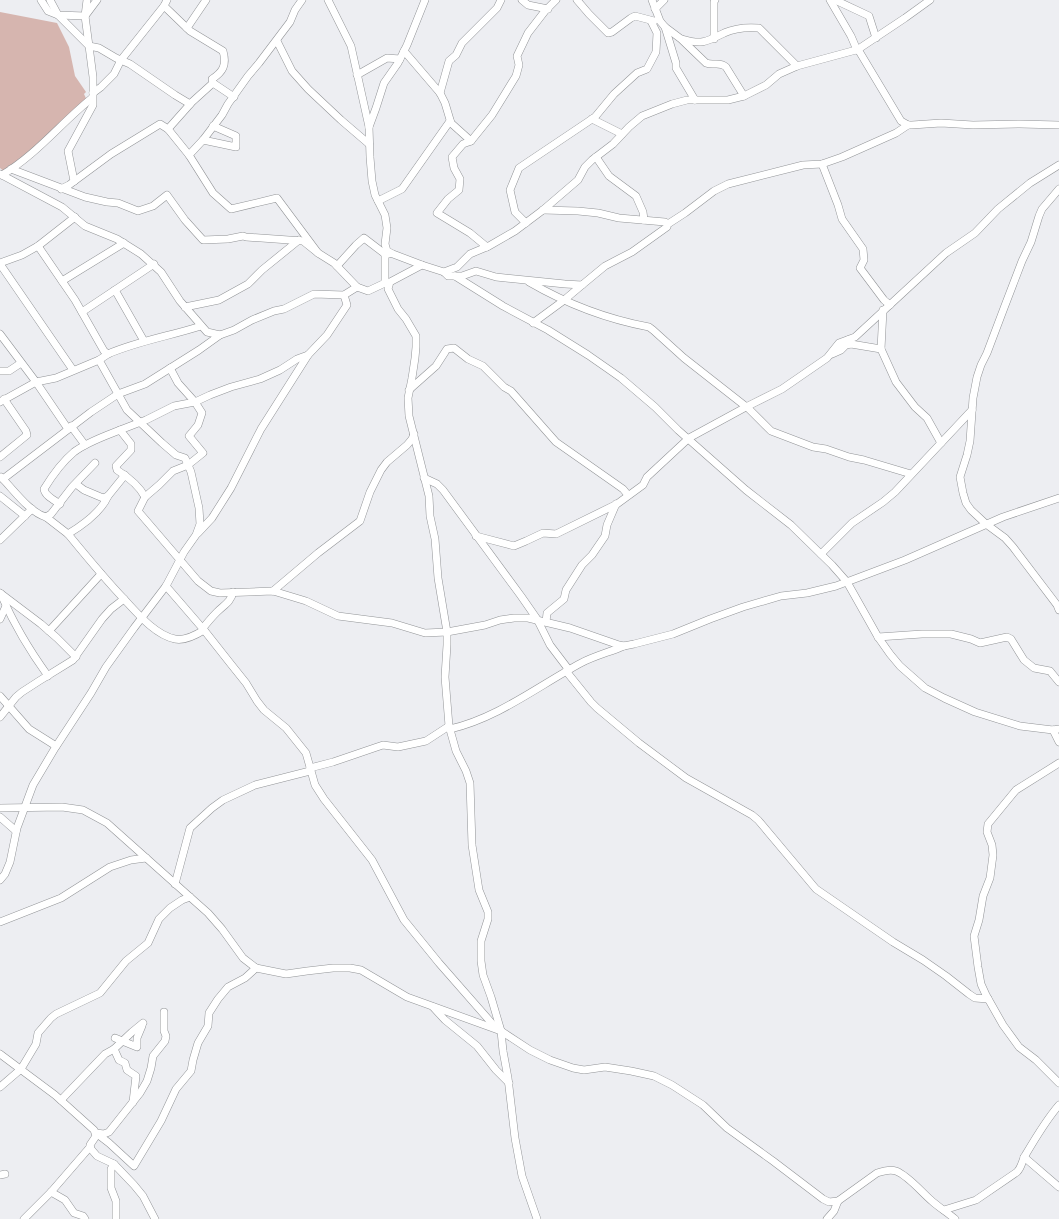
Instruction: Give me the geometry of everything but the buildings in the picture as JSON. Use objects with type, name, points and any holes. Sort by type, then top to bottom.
[{"type":"street","points":[[41,0],[48,11],[58,15],[85,16]]},
{"type":"street","points":[[50,0],[58,15],[89,46],[100,48],[130,64],[190,104]]},
{"type":"street","points":[[74,181],[68,151],[93,105],[85,16],[87,0]]},
{"type":"street","points":[[85,16],[97,0]]},
{"type":"street","points":[[187,28],[206,0]]},
{"type":"street","points":[[189,155],[222,116],[228,104],[248,76],[290,22],[302,0]]},
{"type":"street","points":[[328,0],[351,46],[369,127],[372,181],[375,195],[385,215],[387,228],[385,244],[389,254],[386,284],[398,309],[416,336],[415,358],[408,398],[409,416],[429,496],[430,516],[435,539],[438,578],[447,632],[445,677],[450,728],[456,751],[470,783],[474,863],[479,890],[489,915],[481,941],[481,961],[483,975],[491,997],[499,1031],[509,1083],[515,1138],[522,1176],[537,1219]]},
{"type":"street","points":[[369,127],[384,83],[404,51],[425,0]]},
{"type":"street","points":[[440,93],[449,61],[456,55],[462,43],[497,8],[501,0]]},
{"type":"street","points":[[522,0],[528,5],[548,9]]},
{"type":"street","points":[[487,247],[470,233],[438,213],[459,190],[460,179],[454,168],[452,157],[463,144],[471,141],[492,115],[516,76],[519,68],[517,56],[528,33],[556,0]]},
{"type":"street","points":[[577,0],[608,33],[636,16],[662,24],[682,39],[710,65],[722,64],[726,67],[744,96]]},
{"type":"street","points":[[652,0],[676,63],[676,68],[694,100]]},
{"type":"street","points":[[655,9],[664,0]]},
{"type":"street","points":[[714,39],[715,0]]},
{"type":"street","points":[[830,0],[857,50],[901,121],[908,125]]},
{"type":"street","points":[[835,0],[867,15],[876,38]]},
{"type":"street","points":[[444,272],[457,267],[470,254],[487,247],[515,231],[544,210],[578,180],[585,167],[613,144],[629,126],[642,116],[687,100],[728,100],[744,96],[756,91],[779,74],[797,66],[857,50],[930,0]]},
{"type":"street","points":[[1,175],[45,142],[114,74],[121,60],[166,3],[187,28],[223,51],[225,59],[225,67],[212,79],[213,83],[190,104],[168,129]]},
{"type":"street","points":[[526,223],[515,212],[510,190],[519,168],[592,119],[614,94],[637,73],[647,69],[656,52],[658,33],[650,21]]},
{"type":"street","points":[[682,39],[697,42],[714,39],[724,33],[735,30],[749,27],[759,28],[797,66]]},
{"type":"street","points":[[277,40],[292,71],[308,89],[369,144]]},
{"type":"street","points":[[404,51],[440,93],[451,123],[471,141]]},
{"type":"street","points":[[357,75],[387,58],[400,59]]},
{"type":"street","points":[[213,83],[234,97]]},
{"type":"street","points":[[592,119],[622,134]]},
{"type":"street","points":[[378,201],[402,189],[450,121]]},
{"type":"street","points":[[533,323],[605,266],[632,252],[714,191],[728,184],[803,165],[822,164],[896,133],[908,125],[941,123],[1059,125]]},
{"type":"street","points":[[61,189],[111,154],[160,124],[168,129],[189,155],[213,193],[231,209],[277,198],[318,253]]},
{"type":"street","points":[[203,140],[236,147],[236,136],[213,126]]},
{"type":"street","points":[[596,157],[609,176],[636,196],[643,212],[644,220]]},
{"type":"street","points":[[822,164],[842,219],[864,249],[864,260],[860,268],[884,300],[890,305]]},
{"type":"street","points":[[849,342],[946,253],[975,233],[998,209],[1030,183],[1059,164]]},
{"type":"street","points":[[11,169],[86,198],[118,203],[138,211],[153,206],[166,195],[203,240],[243,236],[302,240],[334,263],[357,287],[368,291],[386,284],[422,265]]},
{"type":"street","points":[[1,175],[62,207],[85,226],[117,239],[141,254],[154,264],[167,279],[180,301],[201,326],[207,332],[220,335]]},
{"type":"street","points":[[1059,188],[1042,209],[988,353],[981,365],[977,377],[972,410],[968,455],[961,472],[961,484],[966,503],[971,510],[1013,547],[1059,610]]},
{"type":"street","points":[[544,210],[598,213],[619,218],[665,222],[668,224]]},
{"type":"street","points":[[73,370],[0,263],[22,256],[75,217]]},
{"type":"street","points":[[337,266],[364,238],[389,254],[444,272],[448,276],[476,271],[496,277],[582,285]]},
{"type":"street","points":[[185,307],[219,300],[248,284],[299,240]]},
{"type":"street","points":[[62,281],[124,243]]},
{"type":"street","points":[[38,246],[82,312],[104,351],[108,354]]},
{"type":"street","points":[[82,312],[154,264]]},
{"type":"street","points":[[455,276],[548,330],[615,374],[656,407],[746,490],[791,525],[847,582],[878,637],[890,654],[900,666],[925,688],[976,712],[1020,726],[1056,729],[1059,742]]},
{"type":"street","points":[[527,280],[563,301],[580,308],[615,320],[649,327],[775,433],[813,447],[912,474]]},
{"type":"street","points":[[233,592],[229,602],[218,611],[197,635],[178,640],[169,638],[141,618],[68,534],[32,509],[2,478],[118,394],[144,384],[220,335],[274,311],[284,309],[314,294],[344,295],[357,287]]},
{"type":"street","points":[[114,290],[144,341]]},
{"type":"street","points":[[0,880],[10,862],[16,831],[33,785],[106,667],[166,586],[196,535],[212,518],[231,488],[261,429],[308,355],[327,335],[347,305],[344,295]]},
{"type":"street","points":[[884,300],[881,349],[896,382],[915,408],[927,418],[941,443]]},
{"type":"street","points":[[0,457],[27,435],[26,431],[2,400],[36,382],[56,378],[99,360],[108,354],[156,337],[178,334],[201,326]]},
{"type":"street","points":[[0,334],[85,445]]},
{"type":"street","points":[[476,536],[514,546],[543,533],[556,534],[617,504],[643,485],[646,477],[688,438],[782,389],[827,358],[839,343],[849,342],[881,349]]},
{"type":"street","points":[[0,350],[8,344]]},
{"type":"street","points":[[409,390],[436,366],[447,349],[454,348],[468,359],[483,366],[504,387],[511,390],[556,442],[623,489],[628,495]]},
{"type":"street","points":[[60,504],[48,496],[44,489],[64,461],[74,451],[174,406],[195,402],[231,387],[260,379],[308,355]]},
{"type":"street","points":[[99,360],[127,410],[176,455],[185,458],[191,472],[199,508],[200,524],[196,535]]},
{"type":"street","points":[[0,371],[9,371],[21,363]]},
{"type":"street","points":[[170,368],[178,383],[202,413],[198,425],[189,436],[203,453],[188,465],[173,471],[145,497],[138,511],[198,581],[210,591],[273,591],[306,600],[338,616],[392,623],[425,633],[447,632],[514,618],[537,619],[624,646]]},
{"type":"street","points":[[821,554],[852,523],[889,497],[972,410]]},
{"type":"street","points":[[120,430],[131,444],[131,450],[116,466],[117,470],[141,489],[145,497]]},
{"type":"street","points":[[273,591],[360,521],[370,492],[381,470],[387,462],[407,445],[414,433]]},
{"type":"street","points":[[46,517],[51,514],[95,463]]},
{"type":"street","points":[[68,534],[91,518],[125,475]]},
{"type":"street","points":[[424,478],[437,484],[521,596],[537,619],[550,645],[597,708],[686,778],[744,810],[758,820],[816,888],[893,942],[923,960],[969,994],[980,999],[988,999]]},
{"type":"street","points":[[76,484],[94,495],[103,498],[108,496]]},
{"type":"street","points":[[14,491],[1,499],[25,516]]},
{"type":"street","points":[[176,904],[190,828],[223,800],[255,785],[333,762],[377,746],[398,747],[426,741],[450,728],[478,721],[510,705],[583,662],[624,646],[673,634],[710,618],[762,601],[826,589],[847,582],[905,560],[986,524],[1059,498]]},
{"type":"street","points":[[546,622],[547,613],[564,599],[566,590],[582,565],[605,536],[607,525],[617,504]]},
{"type":"street","points":[[0,540],[32,509]]},
{"type":"street","points":[[49,631],[101,574]]},
{"type":"street","points":[[166,586],[246,683],[264,710],[286,728],[306,753],[315,785],[372,860],[399,912],[410,928],[499,1031]]},
{"type":"street","points":[[0,593],[49,631],[76,657]]},
{"type":"street","points":[[0,593],[36,659],[48,676]]},
{"type":"street","points":[[0,717],[22,692],[68,664],[76,657],[102,619],[124,599]]},
{"type":"street","points":[[0,619],[6,606]]},
{"type":"street","points":[[878,637],[951,634],[980,644],[1008,637],[1024,660],[1034,668],[1050,672],[1059,682]]},
{"type":"street","points":[[0,696],[29,729],[56,746]]},
{"type":"street","points":[[1059,763],[1016,790],[987,826],[987,832],[992,845],[990,878],[983,896],[980,920],[974,936],[982,984],[1003,1025],[1018,1048],[1036,1060],[1059,1083]]},
{"type":"street","points":[[0,808],[62,806],[83,810],[107,823],[190,896],[222,929],[243,958],[256,968],[286,974],[334,968],[361,970],[407,996],[499,1031],[550,1060],[584,1070],[605,1067],[654,1076],[704,1105],[727,1128],[829,1202],[838,1201],[877,1173],[892,1170],[904,1176],[955,1219]]},
{"type":"street","points":[[0,817],[16,831]]},
{"type":"street","points":[[0,922],[61,898],[110,867],[131,860],[146,858]]},
{"type":"street","points":[[0,1087],[21,1069],[36,1044],[37,1035],[51,1018],[100,993],[126,961],[148,943],[160,919],[170,908],[190,896]]},
{"type":"street","points":[[0,1054],[61,1100],[134,1166],[157,1129],[176,1089],[191,1071],[198,1043],[208,1026],[209,1013],[228,987],[245,978],[256,968]]},
{"type":"street","points":[[433,1006],[445,1020],[477,1046],[509,1083]]},
{"type":"street","points":[[96,1133],[104,1134],[109,1132],[140,1093],[147,1081],[153,1056],[165,1042],[164,1012]]},
{"type":"street","points":[[61,1100],[105,1054],[122,1041],[115,1038]]},
{"type":"street","points":[[114,1048],[119,1060],[125,1063],[127,1070],[136,1076],[133,1102]]},
{"type":"street","points":[[944,1210],[976,1200],[1020,1170],[1024,1157],[1059,1105]]},
{"type":"street","points":[[24,1219],[51,1192],[90,1147],[96,1133]]},
{"type":"street","points":[[90,1147],[97,1156],[114,1164],[143,1196],[155,1219]]},
{"type":"street","points":[[1024,1157],[1059,1187]]},
{"type":"street","points":[[114,1164],[111,1169],[111,1188],[116,1201],[116,1219]]},
{"type":"street","points":[[51,1192],[65,1200],[74,1213],[83,1216],[85,1219]]},
{"type":"street","points":[[827,1219],[838,1201]]},
{"type":"shaded area","points":[[0,12],[57,23],[69,47],[75,76],[86,92],[84,94],[89,105],[8,175],[0,168]]}]
